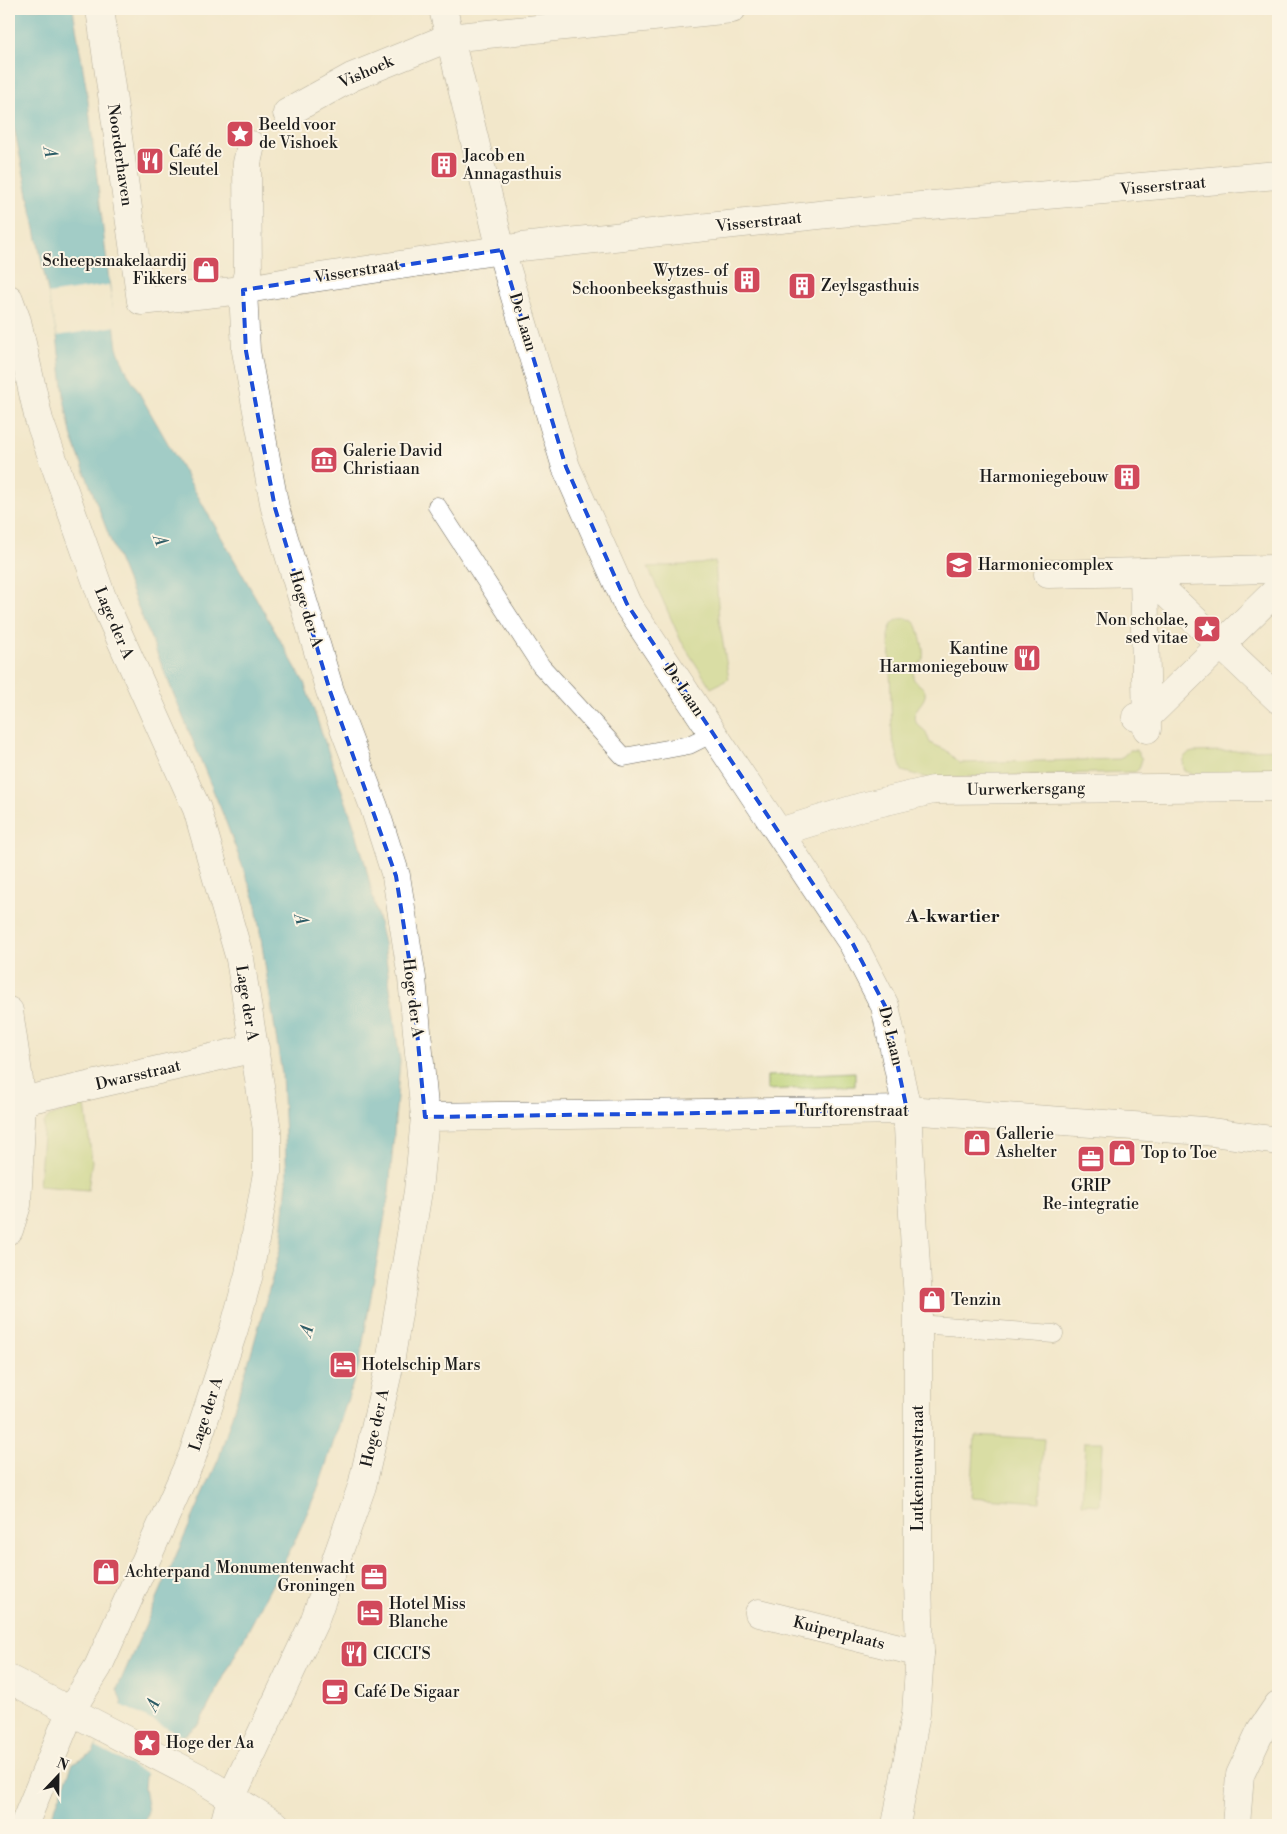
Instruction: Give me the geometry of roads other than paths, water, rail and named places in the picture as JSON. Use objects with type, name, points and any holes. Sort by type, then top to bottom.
[{"type":"street","name":"Noorderhaven","points":[[100,9],[141,301],[243,290]]},
{"type":"street","name":"De Laan","points":[[443,9],[448,38],[501,250],[566,467],[627,604],[853,944],[885,1006],[907,1110]]},
{"type":"street","name":"Vishoek","points":[[287,113],[352,77],[448,38],[732,9]]},
{"type":"street","points":[[243,290],[248,273],[247,163],[251,145]]},
{"type":"street","name":"Visserstraat","points":[[243,290],[501,250],[828,214],[1278,176]]},
{"type":"street","name":"Hoge der A","points":[[224,1825],[231,1798],[314,1622],[362,1486],[390,1363],[418,1191],[425,1117],[413,987],[396,876],[374,808],[330,690],[275,508],[246,351],[243,290]]},
{"type":"street","name":"Lage der A","points":[[11,314],[39,420],[103,600],[197,809],[240,958],[267,1130],[267,1173],[249,1274],[234,1329],[192,1457],[98,1667],[70,1710],[24,1825]]},
{"type":"street","points":[[1048,574],[1272,569],[1278,573]]},
{"type":"street","points":[[1144,572],[1278,699]]},
{"type":"street","points":[[1144,572],[1141,721],[1278,589]]},
{"type":"street","name":"Uurwerkersgang","points":[[779,832],[862,807],[933,790],[1278,786]]},
{"type":"street","points":[[9,1011],[22,1101],[17,1204],[9,1230]]},
{"type":"street","name":"Dwarsstraat","points":[[22,1101],[255,1048]]},
{"type":"street","name":"Turftorenstraat","points":[[425,1117],[907,1110],[1204,1131],[1278,1141]]},
{"type":"street","name":"Lutkenieuwstraat","points":[[896,1825],[916,1714],[920,1653],[918,1581],[918,1324],[907,1110]]},
{"type":"street","name":"Kuiperplaats","points":[[759,1613],[920,1653]]},
{"type":"street","points":[[9,1679],[198,1777],[276,1825]]},
{"type":"street","points":[[1236,1825],[1240,1776],[1261,1730],[1278,1705]]},
{"type":"lane","points":[[437,506],[541,666],[624,757],[689,745],[713,733]]},
{"type":"lane","points":[[918,1324],[1054,1334]]},
{"type":"water","name":"A","points":[[9,9],[73,9],[87,92],[117,348],[125,368],[304,682],[353,822],[365,863],[384,943],[400,1061],[389,1193],[359,1365],[319,1486],[293,1545],[199,1724],[185,1735],[174,1737],[145,1777],[144,1788],[148,1811],[143,1825],[48,1825],[73,1763],[92,1753],[122,1704],[117,1689],[219,1458],[281,1246],[287,1180],[282,1075],[255,900],[224,817],[112,544],[72,438],[65,404],[57,336],[9,103]]},
{"type":"place","name":"Beeld voor de Vishoek","points":[[240,134]]},
{"type":"place","name":"Café de Sleutel","points":[[150,161]]},
{"type":"place","name":"Jacob en Annagasthuis","points":[[444,165]]},
{"type":"place","name":"Scheepsmakelaardij Fikkers","points":[[206,270]]},
{"type":"place","name":"Wytzes- of Schoonbeeksgasthuis","points":[[747,280]]},
{"type":"place","name":"Zeylsgasthuis","points":[[802,286]]},
{"type":"place","name":"Galerie David Christiaan","points":[[324,460]]},
{"type":"place","name":"Harmoniegebouw","points":[[1127,477]]},
{"type":"place","name":"Harmoniecomplex","points":[[959,565]]},
{"type":"place","name":"Non scholae, sed vitae","points":[[1207,629]]},
{"type":"place","name":"Kantine Harmoniegebouw","points":[[1027,658]]},
{"type":"place","name":"Gallerie Ashelter","points":[[977,1143]]},
{"type":"place","name":"Top to Toe","points":[[1122,1153]]},
{"type":"place","name":"GRIP Re-integratie","points":[[1091,1159]]},
{"type":"place","name":"Tenzin","points":[[932,1300]]},
{"type":"place","name":"Hotelschip Mars","points":[[343,1365]]},
{"type":"place","name":"Achterpand","points":[[106,1572]]},
{"type":"place","name":"Monumentenwacht Groningen","points":[[374,1577]]},
{"type":"place","name":"Hotel Miss Blanche","points":[[370,1613]]},
{"type":"place","name":"CICCI'S","points":[[354,1654]]},
{"type":"place","name":"Café De Sigaar","points":[[335,1692]]},
{"type":"place","name":"Hoge der Aa","points":[[147,1743]]},
{"type":"district","name":"A-kwartier","points":[[953,916]]}]
